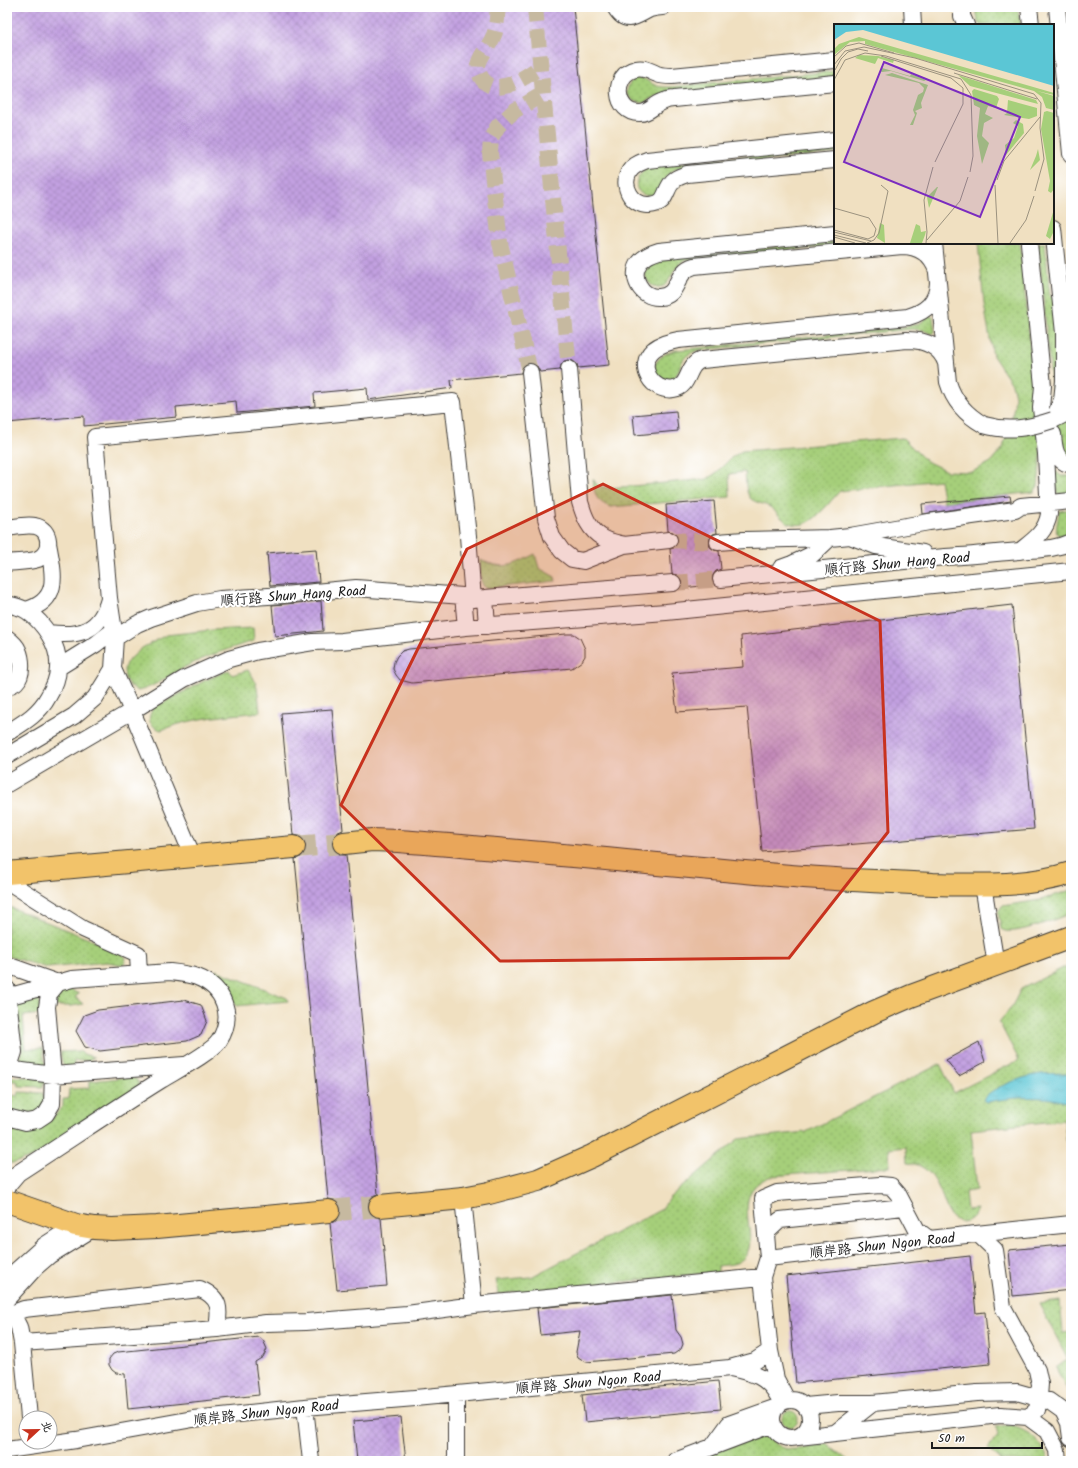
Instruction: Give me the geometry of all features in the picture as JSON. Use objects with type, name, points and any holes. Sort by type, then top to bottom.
[{"type":"highway","points":[[344,843],[372,840],[398,840],[694,868],[865,882],[983,885],[1049,879],[1071,872]]},
{"type":"highway","points":[[7,873],[294,848]]},
{"type":"highway","points":[[380,1206],[463,1198],[513,1187],[538,1180],[564,1170],[874,1012],[911,996],[1071,937]]},
{"type":"highway","points":[[7,1201],[85,1226],[112,1229],[142,1228],[329,1211]]},
{"type":"lane","points":[[615,7],[620,14],[630,18],[639,16],[651,9],[663,7]]},
{"type":"lane","points":[[962,7],[962,16],[966,24]]},
{"type":"lane","points":[[1029,7],[1031,24]]},
{"type":"lane","points":[[1057,7],[1071,154]]},
{"type":"lane","points":[[834,60],[672,76],[665,76],[637,68],[627,72],[623,76],[619,85],[618,96],[623,105],[632,112],[641,113],[650,110],[662,102],[674,99],[834,83]]},
{"type":"lane","points":[[834,140],[647,160],[633,167],[627,177],[627,186],[631,196],[638,203],[644,205],[654,204],[663,200],[672,182],[676,178],[687,174],[834,160]]},
{"type":"lane","points":[[834,233],[659,251],[648,256],[639,263],[636,278],[638,284],[646,293],[655,297],[660,297],[666,296],[673,291],[682,273],[694,266],[902,246],[915,247],[924,252],[933,260],[938,277],[936,298],[932,304],[921,313],[908,318],[678,340],[667,343],[652,351],[649,356],[646,367],[648,376],[654,384],[662,389],[673,389],[684,385],[694,363],[702,360],[911,340],[923,341],[931,345],[944,356],[946,363]]},
{"type":"lane","points":[[1053,420],[1063,391],[1064,333],[1054,237]]},
{"type":"lane","points":[[934,244],[948,382],[957,402],[970,416],[984,425],[1003,429],[1021,429],[1053,420],[1071,412]]},
{"type":"lane","points":[[1020,551],[1042,532],[1047,522],[1048,503],[1042,408],[1043,386],[1029,244]]},
{"type":"lane","points":[[1064,333],[1071,348]]},
{"type":"lane","points":[[569,369],[580,502],[584,516],[591,528],[603,538],[624,545]]},
{"type":"lane","points":[[530,372],[546,518],[552,537],[562,551],[572,559],[583,561],[624,545],[669,540]]},
{"type":"lane","points":[[1043,386],[1050,408],[1055,452],[1064,462],[1071,465]]},
{"type":"lane","points":[[193,857],[113,669],[114,634],[109,598],[95,437],[453,402],[474,598],[487,626]]},
{"type":"lane","points":[[718,542],[850,536],[929,522],[1015,510],[1021,506],[1071,500]]},
{"type":"lane","points":[[7,528],[36,526],[44,531],[47,536],[53,575],[52,588],[46,599],[37,607],[26,610]]},
{"type":"lane","points":[[850,536],[876,546],[945,557]]},
{"type":"lane","points":[[756,576],[792,564],[812,554],[830,538]]},
{"type":"lane","name":"順行路 Shun Hang Road","points":[[721,579],[945,557],[975,556],[1046,549],[1071,542]]},
{"type":"lane","points":[[7,563],[37,559],[45,553],[48,543]]},
{"type":"lane","points":[[7,784],[184,679],[229,659],[258,651],[313,642],[342,641],[466,627],[666,612],[1071,572]]},
{"type":"lane","name":"順行路 Shun Hang Road","points":[[58,667],[114,634],[151,618],[197,603],[220,599],[356,588],[474,598],[673,583]]},
{"type":"lane","points":[[48,633],[73,634],[90,628],[101,618],[106,609],[109,598]]},
{"type":"lane","points":[[466,627],[474,598]]},
{"type":"lane","points":[[7,604],[26,610],[42,625],[48,633],[57,655],[58,667],[57,677],[44,704],[29,720],[7,733]]},
{"type":"lane","points":[[7,638],[18,650],[21,661],[20,673],[17,681],[7,687]]},
{"type":"lane","points":[[7,756],[61,725],[86,707],[100,692],[113,669]]},
{"type":"lane","points":[[7,881],[83,929],[138,954],[139,974]]},
{"type":"lane","points":[[983,885],[996,965]]},
{"type":"lane","points":[[7,966],[58,983]]},
{"type":"lane","points":[[7,1186],[13,1173],[203,1054],[219,1042],[228,1014],[218,991],[198,977],[170,972],[72,980],[7,994],[14,1052],[11,1062],[7,1068],[53,1074],[185,1065]]},
{"type":"lane","points":[[7,1117],[26,1122],[37,1120],[46,1114],[52,1104],[53,1074],[47,1007],[49,994],[58,983]]},
{"type":"lane","points":[[782,1403],[770,1351],[762,1277],[768,1258],[763,1199],[777,1193],[880,1184],[891,1186],[898,1194],[917,1230],[930,1239]]},
{"type":"lane","points":[[463,1198],[474,1305]]},
{"type":"lane","points":[[766,1233],[780,1220],[904,1207]]},
{"type":"lane","name":"順岸路 Shun Ngon Road","points":[[768,1258],[1071,1224]]},
{"type":"lane","points":[[7,1278],[45,1245],[85,1226]]},
{"type":"lane","points":[[8,1308],[36,1268],[85,1226]]},
{"type":"lane","points":[[978,1234],[995,1250],[1003,1307],[1037,1370],[1040,1384],[1037,1410],[1028,1417]]},
{"type":"lane","points":[[22,1343],[407,1314],[474,1305],[762,1277]]},
{"type":"lane","points":[[8,1308],[24,1310],[200,1289],[207,1292],[215,1299],[219,1308],[217,1329]]},
{"type":"lane","points":[[8,1308],[19,1327],[22,1343],[28,1410]]},
{"type":"lane","name":"順岸路 Shun Ngon Road","points":[[58,1440],[193,1419],[305,1407],[730,1368],[755,1361],[770,1351]]},
{"type":"lane","points":[[730,1368],[754,1374],[763,1378],[771,1384],[782,1403]]},
{"type":"lane","points":[[805,1406],[873,1403],[977,1393],[1017,1392],[1049,1401],[1063,1411],[1069,1423],[1071,1438]]},
{"type":"lane","points":[[456,1394],[456,1461]]},
{"type":"lane","points":[[712,1446],[729,1424],[782,1403],[800,1402],[808,1411],[810,1423],[803,1434],[798,1437]]},
{"type":"lane","points":[[782,1403],[774,1412],[773,1424],[780,1434],[785,1437],[792,1438],[1000,1415],[1028,1417],[1047,1431],[1057,1450],[1058,1461]]},
{"type":"lane","points":[[834,1433],[873,1403]]},
{"type":"lane","points":[[305,1407],[311,1461]]},
{"type":"lane","points":[[675,1461],[773,1424]]},
{"type":"lane","name":"順岸路 Shun Ngon Road","points":[[7,1450],[18,1447]]},
{"type":"highlighted area","points":[[603,484],[880,621],[888,832],[789,958],[500,961],[341,805],[467,549]]},
{"type":"green space","points":[[976,7],[1017,7],[1021,24],[979,24]]},
{"type":"green space","points":[[834,71],[834,77],[656,96],[643,103],[633,101],[627,94],[628,87],[635,78],[642,78],[657,86],[669,87]]},
{"type":"green space","points":[[834,147],[834,153],[676,169],[667,175],[657,192],[653,195],[646,195],[638,190],[636,185],[637,180],[640,174],[653,166]]},
{"type":"green space","points":[[834,241],[834,244],[851,244],[686,260],[677,267],[665,286],[657,287],[648,282],[646,272],[650,265],[662,258]]},
{"type":"green space","points":[[978,244],[1020,244],[1041,455],[1038,486],[1034,492],[944,502],[940,480],[840,491],[814,519],[799,525],[786,522],[770,507],[751,499],[747,490],[745,472],[729,474],[730,497],[610,507],[601,502],[596,496],[593,479],[598,486],[610,488],[707,479],[716,473],[731,458],[742,451],[903,438],[926,461],[947,471],[972,472],[991,462],[1003,448],[1014,407],[1015,396],[1012,384],[993,356],[984,304]]},
{"type":"green space","points":[[1038,244],[1045,244],[1050,297],[1071,296],[1071,456],[1065,454],[1058,442]]},
{"type":"green space","points":[[930,316],[933,317],[935,332],[932,334],[923,330],[913,329],[700,350],[686,357],[682,362],[676,376],[671,380],[663,380],[658,376],[655,370],[656,363],[660,358],[677,350],[906,327],[920,323]]},
{"type":"green space","points":[[1053,469],[1061,476],[1071,476],[1071,493],[1058,494]]},
{"type":"green space","points":[[1071,509],[1071,531],[1063,536],[1057,534],[1056,529],[1059,511]]},
{"type":"green space","points":[[535,554],[539,568],[555,577],[556,581],[489,588],[484,587],[481,581],[480,560],[502,566],[514,564]]},
{"type":"green space","points":[[253,628],[254,641],[227,649],[202,659],[144,689],[138,691],[130,686],[125,679],[124,670],[126,663],[142,648],[166,635],[212,630]]},
{"type":"green space","points":[[229,670],[232,675],[248,670],[252,675],[256,685],[260,712],[185,722],[161,730],[151,724],[149,718],[153,708],[206,680]]},
{"type":"green space","points":[[1071,890],[1071,913],[1046,923],[1024,929],[1006,931],[1001,929],[998,912],[1002,906],[1041,900]]},
{"type":"green space","points":[[7,907],[121,952],[126,958],[124,965],[107,962],[47,968],[7,956]]},
{"type":"green space","points":[[1071,964],[1071,1182],[1064,1120],[971,1130],[977,1190],[965,1192],[967,1210],[978,1209],[972,1218],[965,1222],[957,1221],[949,1214],[939,1189],[930,1174],[924,1168],[907,1163],[906,1147],[889,1149],[890,1167],[772,1176],[757,1184],[750,1195],[747,1207],[750,1245],[746,1255],[736,1263],[718,1266],[718,1272],[499,1294],[496,1280],[531,1277],[662,1209],[669,1198],[738,1139],[806,1132],[940,1064],[954,1093],[1019,1060],[999,1022],[1011,1008],[1021,989]]},
{"type":"green space","points":[[216,970],[287,998],[288,1001],[236,1006],[228,991],[213,975]]},
{"type":"green space","points":[[67,988],[79,994],[75,997],[83,1004],[72,1006],[55,1006],[58,992]]},
{"type":"green space","points":[[37,995],[39,998],[40,1014],[23,1016],[26,1049],[43,1048],[45,1066],[24,1066],[19,1062],[22,1051],[16,1002]]},
{"type":"green space","points":[[79,1051],[83,1054],[94,1057],[89,1060],[74,1061],[74,1067],[67,1068],[63,1065],[60,1052]]},
{"type":"green space","points":[[11,1077],[43,1077],[48,1084],[43,1083],[43,1087],[18,1086],[17,1081],[11,1081]]},
{"type":"green space","points":[[131,1077],[137,1080],[140,1086],[35,1156],[15,1163],[7,1163],[7,1124],[38,1128],[51,1120],[63,1106],[63,1099],[68,1099],[69,1089],[90,1088],[90,1081]]},
{"type":"green space","points":[[19,1092],[43,1093],[43,1097],[50,1097],[42,1108],[34,1113],[21,1114],[7,1111],[12,1095],[18,1096]]},
{"type":"green space","points":[[1060,1301],[1063,1333],[1071,1332],[1071,1397],[1056,1368],[1068,1359],[1039,1304]]},
{"type":"green space","points":[[787,1411],[793,1411],[798,1416],[796,1425],[793,1427],[787,1427],[782,1422],[782,1416]]},
{"type":"green space","points":[[1007,1425],[1021,1429],[1038,1441],[1046,1454],[1048,1461],[1000,1461],[1001,1460],[988,1448],[998,1436],[996,1427]]},
{"type":"green space","points":[[766,1432],[772,1440],[785,1448],[800,1449],[827,1444],[849,1461],[693,1461]]},
{"type":"water","points":[[1060,1073],[1071,1075],[1071,1103],[1052,1099],[1036,1098],[987,1102],[983,1100],[986,1095],[992,1091],[1009,1083],[1035,1075]]},
{"type":"building","points":[[7,7],[573,7],[609,365],[578,368],[577,364],[568,360],[564,361],[560,370],[540,372],[537,366],[533,363],[529,363],[524,365],[521,373],[451,380],[452,388],[368,400],[367,388],[314,393],[315,406],[237,413],[236,401],[176,407],[177,417],[84,426],[84,416],[7,423]]},
{"type":"building","points":[[676,411],[678,431],[635,435],[633,415]]},
{"type":"building","points":[[1010,496],[1011,501],[923,514],[922,504]]},
{"type":"building","points":[[714,501],[717,533],[713,534],[709,543],[710,547],[719,551],[721,569],[716,571],[713,575],[713,585],[681,588],[681,578],[672,574],[670,549],[674,548],[678,544],[678,539],[677,535],[668,531],[666,505]]},
{"type":"building","points":[[316,549],[319,582],[270,586],[267,553]]},
{"type":"building","points":[[321,601],[323,631],[275,636],[272,605]]},
{"type":"building","points":[[1012,605],[1034,829],[762,852],[747,707],[677,712],[672,673],[743,667],[741,636]]},
{"type":"building","points":[[574,634],[580,638],[585,649],[585,656],[582,661],[572,668],[412,683],[400,680],[393,669],[397,656],[402,651],[409,649]]},
{"type":"building","points":[[332,709],[343,830],[336,833],[332,844],[334,851],[339,855],[346,855],[378,1194],[372,1196],[369,1200],[368,1207],[370,1214],[381,1218],[387,1286],[337,1290],[330,1223],[336,1221],[340,1217],[341,1209],[335,1200],[328,1199],[295,859],[301,857],[305,853],[306,845],[300,836],[293,835],[281,713]]},
{"type":"building","points":[[184,1000],[201,1005],[207,1021],[201,1035],[187,1041],[100,1051],[85,1047],[76,1031],[84,1015],[98,1010]]},
{"type":"building","points":[[979,1042],[985,1062],[959,1076],[946,1060]]},
{"type":"building","points":[[1071,1244],[1071,1290],[1013,1296],[1009,1250]]},
{"type":"building","points":[[970,1256],[976,1313],[985,1312],[990,1364],[796,1383],[786,1276]]},
{"type":"building","points":[[672,1295],[676,1330],[681,1337],[683,1344],[681,1349],[674,1354],[586,1362],[578,1357],[576,1352],[580,1331],[540,1335],[537,1308]]},
{"type":"building","points":[[259,1337],[263,1340],[267,1349],[263,1357],[255,1362],[259,1395],[128,1409],[125,1374],[116,1373],[109,1365],[109,1359],[113,1354],[118,1352]]},
{"type":"building","points":[[718,1381],[721,1409],[585,1422],[582,1395]]},
{"type":"building","points":[[401,1417],[406,1461],[357,1461],[353,1421]]},
{"type":"tunnel","points":[[498,7],[494,35],[478,65],[479,73],[483,80],[489,85],[497,87],[504,86],[520,80],[541,67]]},
{"type":"tunnel","points":[[535,7],[569,369]]},
{"type":"tunnel","points":[[530,372],[500,243],[490,153],[491,138],[498,126],[514,111],[543,94]]},
{"type":"tunnel","points":[[669,540],[718,542]]},
{"type":"tunnel","points":[[673,583],[721,579]]},
{"type":"tunnel","points":[[294,847],[344,843]]},
{"type":"tunnel","points":[[329,1211],[380,1206]]}]
